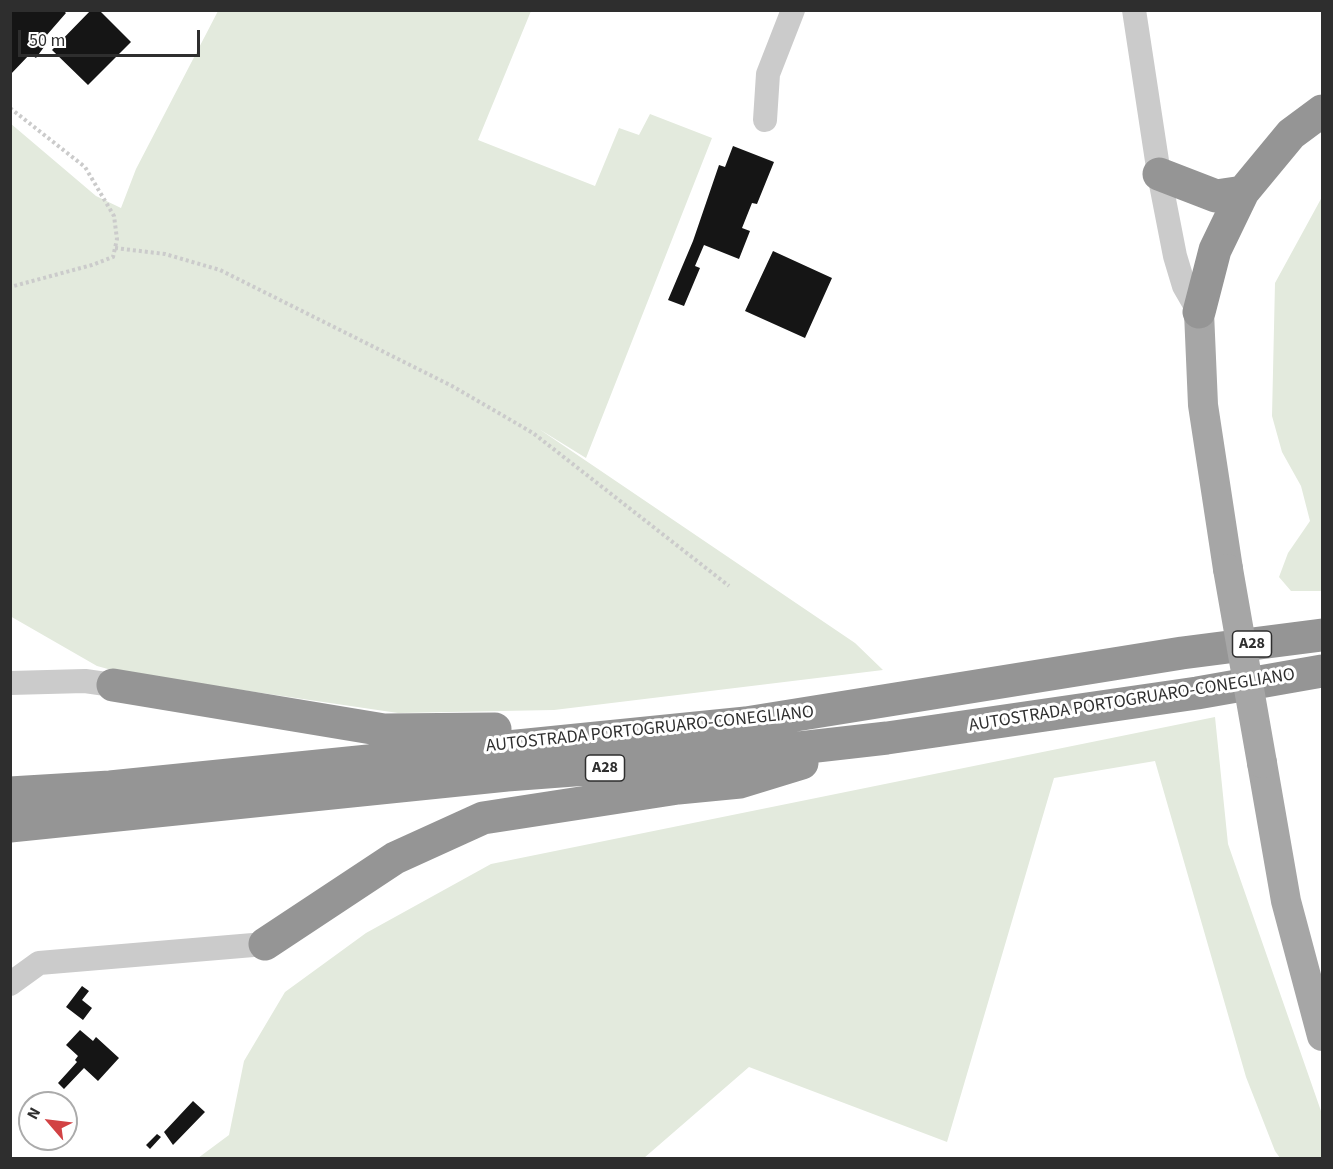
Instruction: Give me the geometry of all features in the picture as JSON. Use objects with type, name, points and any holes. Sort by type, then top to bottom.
[{"type":"highway","points":[[1199,312],[1215,250],[1243,192],[1291,134],[1323,111]]},
{"type":"highway","points":[[1159,174],[1216,196],[1243,192]]},
{"type":"highway","points":[[1182,653],[1323,620]]},
{"type":"highway","name":"AUTOSTRADA PORTOGRUARO-CONEGLIANO","points":[[10,793],[110,787],[746,723],[1182,653],[1323,635]]},
{"type":"highway","name":"AUTOSTRADA PORTOGRUARO-CONEGLIANO","points":[[10,826],[507,775],[667,763],[887,738],[1197,693],[1323,671]]},
{"type":"highway","points":[[1197,693],[1323,677]]},
{"type":"highway","points":[[113,685],[384,730],[494,729],[632,720],[746,723]]},
{"type":"highway","points":[[265,944],[395,858],[483,818],[678,788],[740,782],[887,738]]},
{"type":"main road","points":[[1199,312],[1203,405],[1228,569],[1286,901],[1323,1035]]},
{"type":"street","points":[[765,120],[768,74],[793,10]]},
{"type":"street","points":[[1134,10],[1159,174],[1184,286],[1199,312]]},
{"type":"street","points":[[10,683],[85,681],[113,685]]},
{"type":"street","points":[[10,984],[39,963],[265,944]]},
{"type":"path","points":[[10,108],[85,167],[114,216],[117,239],[113,257],[92,265],[10,287]]},
{"type":"path","points":[[115,248],[165,254],[220,270],[452,386],[533,433],[729,586]]},
{"type":"shaded area","points":[[218,11],[531,11],[478,140],[595,186],[619,128],[639,135],[650,114],[712,138],[586,458],[539,429],[855,643],[883,670],[554,710],[398,713],[119,672],[97,666],[10,616],[10,123],[96,196],[121,208],[136,169]]},
{"type":"shaded area","points":[[1322,197],[1322,591],[1291,591],[1279,577],[1288,553],[1310,521],[1301,486],[1282,452],[1272,416],[1275,283]]},
{"type":"shaded area","points":[[1215,717],[1228,844],[1322,1114],[1322,1158],[1280,1158],[1275,1151],[1246,1077],[1155,761],[1054,778],[947,1142],[749,1067],[644,1158],[198,1158],[229,1135],[244,1061],[285,992],[366,933],[491,864]]},
{"type":"building","points":[[10,10],[63,10],[66,13],[39,44],[44,47],[36,58],[30,54],[10,75]]},
{"type":"building","points":[[91,10],[99,10],[131,42],[88,85],[52,50]]},
{"type":"building","points":[[733,146],[774,162],[757,204],[752,203],[742,228],[750,231],[739,259],[704,245],[695,266],[700,268],[684,306],[668,300],[693,241],[719,165],[725,167]]},
{"type":"building","points":[[773,251],[832,278],[805,338],[745,311]]},
{"type":"building","points":[[82,986],[89,991],[82,1000],[92,1008],[83,1020],[66,1007]]},
{"type":"building","points":[[80,1030],[93,1041],[96,1037],[119,1058],[98,1081],[84,1068],[64,1089],[58,1083],[77,1062],[75,1060],[78,1056],[66,1045]]},
{"type":"building","points":[[193,1101],[205,1112],[173,1145],[164,1132]]},
{"type":"building","points":[[157,1134],[161,1137],[150,1149],[146,1145]]}]
